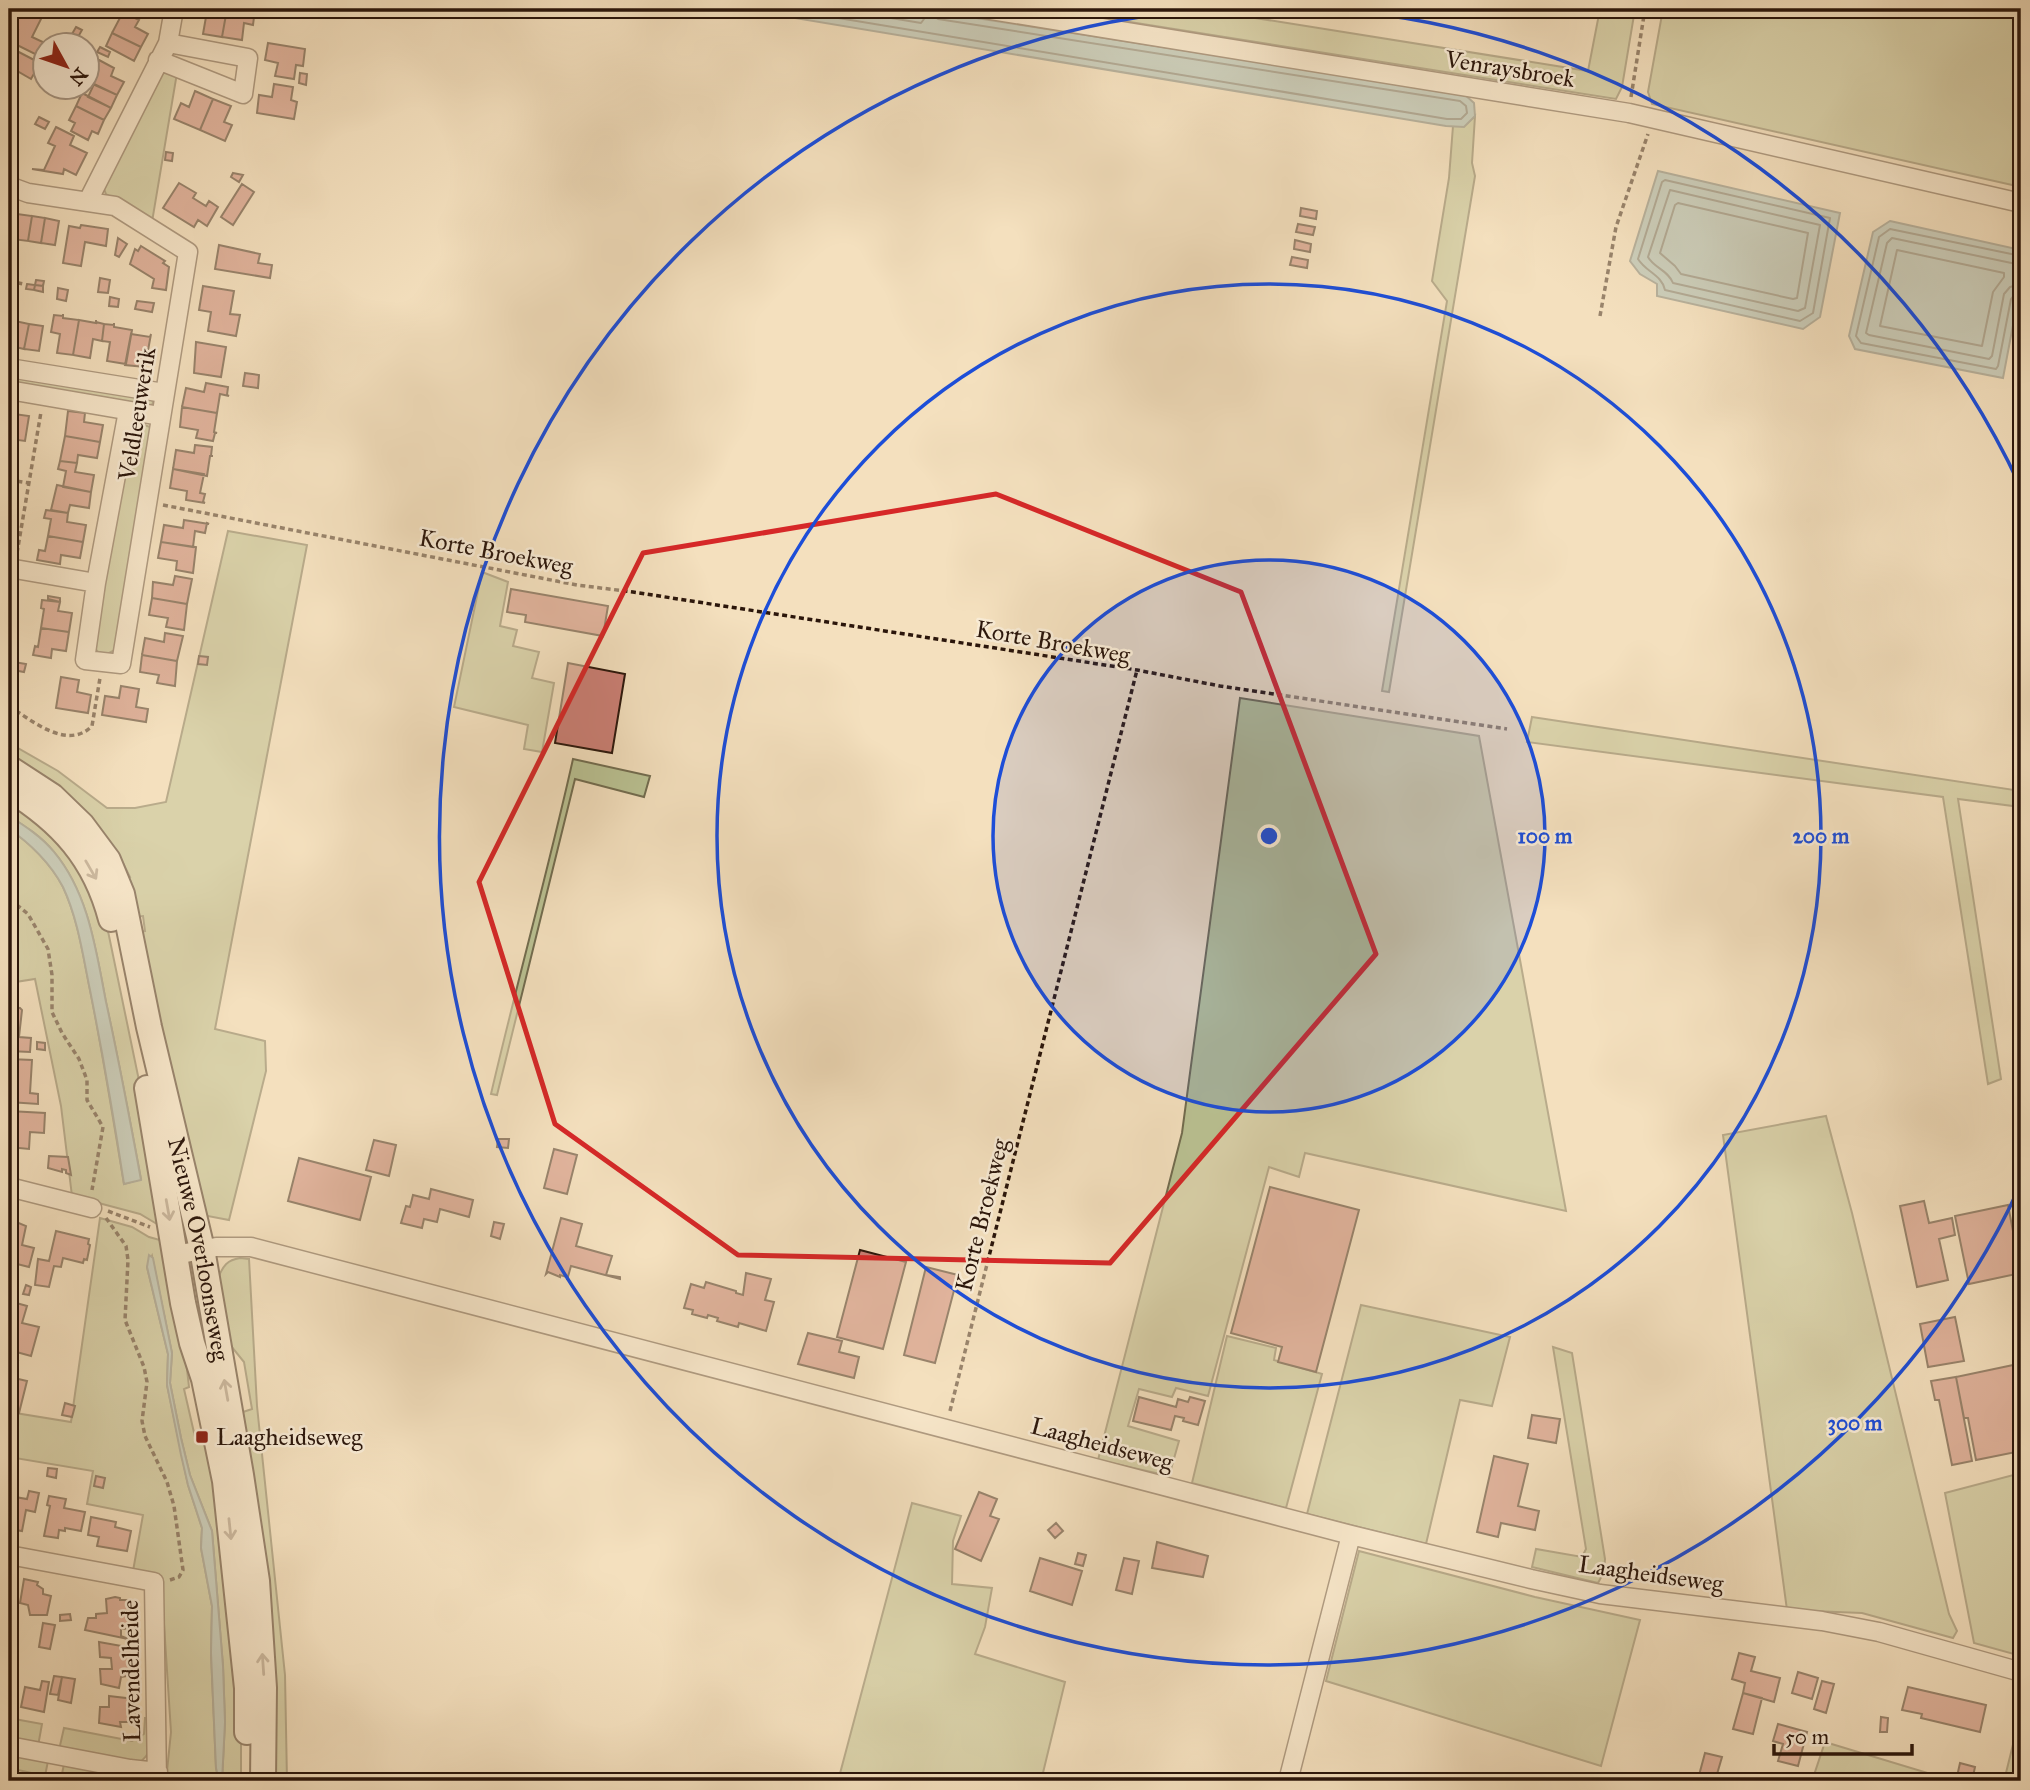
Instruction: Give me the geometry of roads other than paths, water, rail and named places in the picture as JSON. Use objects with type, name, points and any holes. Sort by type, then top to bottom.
[{"type":"street","points":[[88,201],[168,43],[174,9]]},
{"type":"street","name":"Venraysbroek","points":[[985,9],[1629,113],[2021,203]]},
{"type":"street","points":[[158,60],[243,94],[248,58],[168,43]]},
{"type":"street","name":"Veldleeuwerik","points":[[9,186],[28,193],[115,206],[188,252],[121,664],[85,660],[96,583],[128,411]]},
{"type":"street","points":[[9,368],[164,393]]},
{"type":"street","points":[[9,390],[160,416]]},
{"type":"street","points":[[11,569],[96,583]]},
{"type":"street","name":"Nieuwe Overloonseweg","points":[[9,768],[52,796],[82,825],[108,860],[131,933],[149,1027],[202,1249],[257,1581],[264,1688],[263,1781]]},
{"type":"street","name":"Nieuwe Overloonseweg","points":[[9,789],[40,808],[70,837],[92,870],[106,900],[150,1100],[183,1303],[204,1379],[225,1481],[247,1688],[247,1781]]},
{"type":"street","points":[[9,1187],[96,1209]]},
{"type":"street","name":"Laagheidseweg","points":[[176,1255],[216,1247],[251,1247],[1531,1580],[1600,1594],[1822,1621],[1879,1632],[2021,1672]]},
{"type":"street","points":[[1288,1781],[1351,1535]]},
{"type":"street","name":"Lavendelheide","points":[[9,1555],[154,1582],[158,1777]]},
{"type":"street","points":[[9,1746],[130,1769],[158,1777]]},
{"type":"water","points":[[741,9],[918,9],[1464,94],[1474,103],[1475,116],[1464,127],[1446,126]]},
{"type":"water","points":[[1658,171],[1840,213],[1820,317],[1803,329],[1657,296],[1657,284],[1640,274],[1630,261]]},
{"type":"water","points":[[1890,221],[2021,250],[2021,283],[2003,378],[1855,349],[1849,336],[1873,232]]},
{"type":"water","points":[[9,816],[39,837],[54,852],[66,868],[83,904],[99,963],[141,1180],[124,1184],[85,964],[68,899],[58,878],[46,862],[9,829]]},
{"type":"water","points":[[149,1255],[153,1258],[172,1353],[170,1383],[181,1438],[190,1475],[212,1531],[223,1666],[225,1722],[222,1781],[219,1781],[216,1768],[211,1653],[212,1606],[201,1548],[202,1528],[188,1485],[167,1385],[168,1354],[147,1267]]},
{"type":"place","name":"Laagheidseweg","points":[[202,1437]]}]
